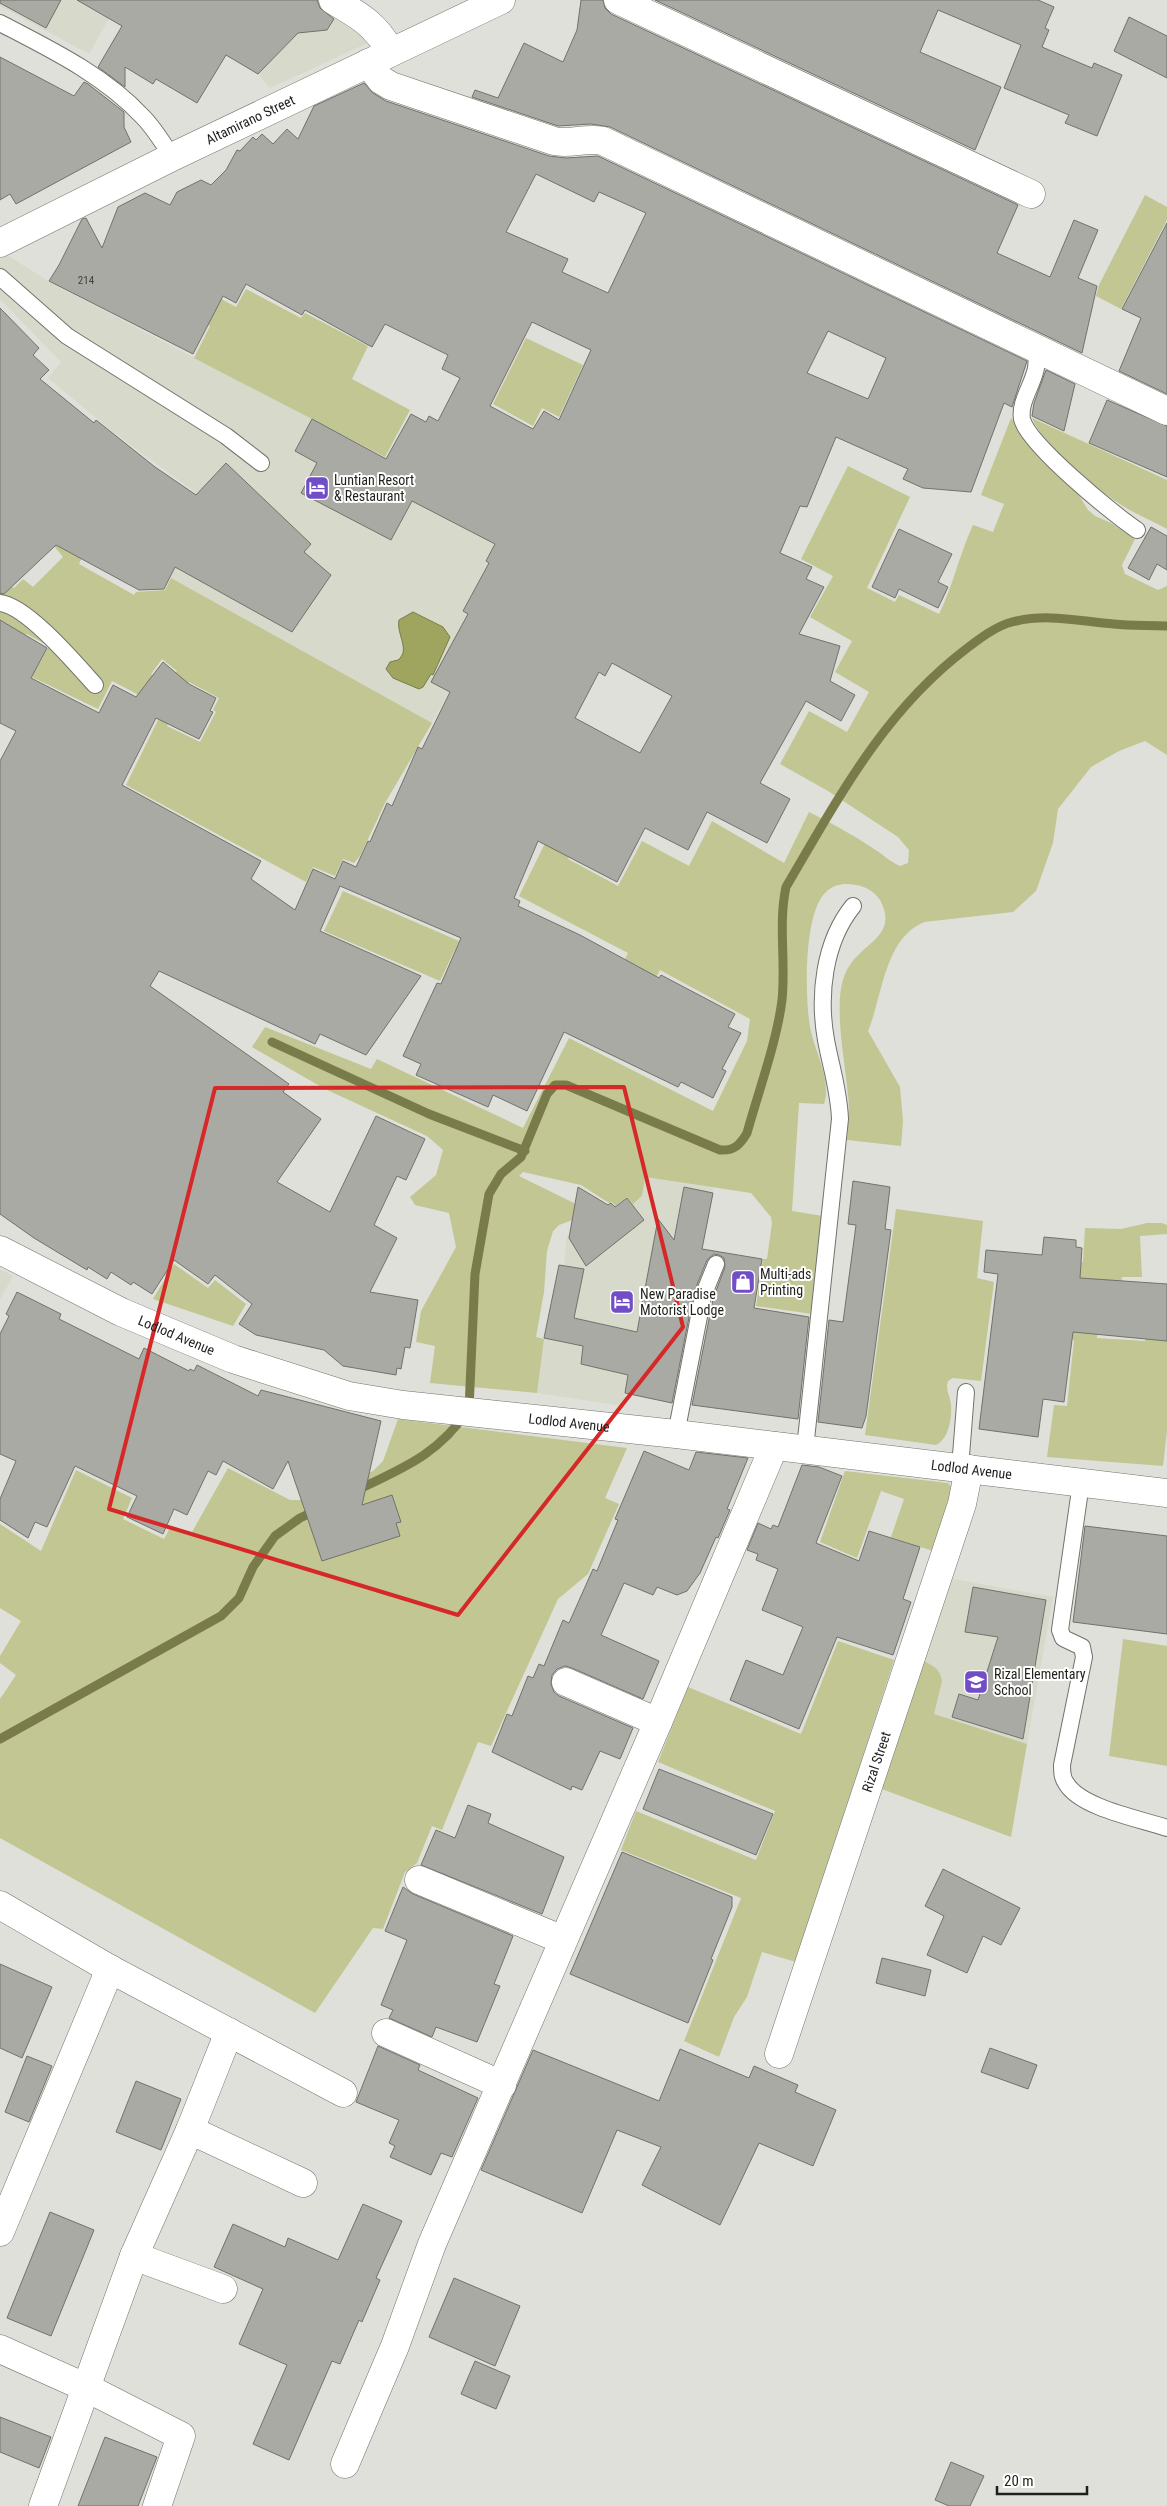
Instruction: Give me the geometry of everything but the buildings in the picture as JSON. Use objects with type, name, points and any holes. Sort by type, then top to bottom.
[{"type":"street","points":[[333,0],[368,21],[378,31],[381,80],[392,86],[554,141],[594,139],[602,141],[1167,411]]},
{"type":"street","name":"Altamirano Street","points":[[0,243],[172,157],[501,0]]},
{"type":"street","points":[[618,0],[1031,194]]},
{"type":"street","name":"Lodlod Avenue","points":[[0,1250],[107,1305],[233,1359],[288,1379],[349,1396],[443,1409],[676,1434],[1167,1493]]},
{"type":"street","points":[[345,2464],[395,2346],[432,2244],[658,1722],[774,1446]]},
{"type":"street","name":"Rizal Street","points":[[779,2054],[962,1504],[964,1469]]},
{"type":"street","points":[[566,1682],[658,1722]]},
{"type":"street","points":[[419,1880],[563,1940]]},
{"type":"street","points":[[0,1905],[110,1969],[342,2093]]},
{"type":"street","points":[[0,2232],[110,1969]]},
{"type":"street","points":[[43,2506],[134,2256],[190,2130],[229,2032]]},
{"type":"street","points":[[386,2033],[502,2084]]},
{"type":"street","points":[[190,2130],[303,2183]]},
{"type":"street","points":[[134,2256],[224,2289]]},
{"type":"street","points":[[0,2349],[86,2388],[181,2436],[158,2506]]},
{"type":"lane","points":[[0,23],[82,68],[104,83],[144,117],[172,157]]},
{"type":"lane","points":[[0,277],[68,336],[226,436],[261,463]]},
{"type":"lane","points":[[1038,349],[1036,367],[1023,405],[1022,418],[1025,426],[1067,472],[1112,512],[1137,530]]},
{"type":"lane","points":[[0,603],[13,607],[24,615],[64,651],[95,685]]},
{"type":"lane","points":[[805,1449],[840,1119],[836,1077],[823,1023],[823,999],[828,957],[832,942],[842,921],[853,906]]},
{"type":"lane","points":[[676,1434],[703,1296],[716,1264]]},
{"type":"lane","points":[[964,1469],[966,1392]]},
{"type":"lane","points":[[1081,1483],[1060,1630],[1063,1638],[1082,1647],[1084,1657],[1062,1764],[1062,1774],[1071,1790],[1088,1801],[1167,1828]]},
{"type":"highlighted area","points":[[624,1087],[683,1327],[458,1615],[109,1509],[215,1088]]},
{"type":"shaded area","points":[[0,0],[119,0],[89,54],[0,6]]},
{"type":"shaded area","points":[[134,0],[319,0],[343,14],[368,43],[270,88],[258,74]]},
{"type":"shaded area","points":[[1145,195],[1167,207],[1167,220],[1121,309],[1096,296],[1099,285]]},
{"type":"shaded area","name":"Luntian Resort & Restaurant","points":[[7,255],[51,283],[534,535],[432,723],[155,569],[195,492],[113,432],[48,378],[61,362],[0,299],[0,259]]},
{"type":"shaded area","points":[[246,289],[301,318],[305,313],[368,346],[352,379],[410,410],[385,457],[194,358],[210,326],[181,311],[205,290],[236,307]]},
{"type":"shaded area","points":[[526,338],[583,365],[559,417],[542,408],[533,426],[493,404]]},
{"type":"shaded area","points":[[1011,418],[1075,489],[1088,510],[1135,539],[1122,565],[1125,574],[1158,590],[1167,586],[1167,755],[1145,741],[1119,751],[1091,767],[1058,809],[1053,843],[1036,891],[1013,912],[924,922],[911,930],[900,941],[887,969],[868,1031],[900,1087],[903,1121],[901,1146],[847,1140],[849,1106],[840,1022],[841,988],[849,966],[883,929],[885,911],[880,900],[873,892],[856,885],[837,885],[827,891],[819,901],[810,935],[807,996],[810,1027],[822,1065],[826,1094],[824,1104],[799,1103],[792,1211],[823,1216],[812,1314],[756,1306],[763,1259],[767,1259],[772,1223],[771,1217],[751,1193],[645,1177],[642,1196],[633,1204],[627,1197],[615,1206],[612,1202],[609,1203],[581,1185],[523,1172],[519,1176],[584,1208],[575,1219],[559,1225],[553,1231],[547,1251],[544,1292],[536,1337],[544,1339],[537,1393],[430,1383],[435,1346],[416,1342],[421,1311],[456,1247],[449,1213],[415,1205],[410,1197],[436,1175],[443,1150],[427,1136],[325,1089],[252,1047],[265,1027],[371,1069],[377,1059],[523,1128],[569,1038],[713,1111],[747,1041],[750,1019],[660,970],[637,1013],[606,997],[628,953],[519,896],[566,801],[591,814],[568,859],[618,886],[642,841],[689,866],[712,821],[784,863],[809,812],[850,834],[896,864],[900,866],[908,863],[909,850],[898,837],[828,791],[780,764],[809,711],[847,732],[869,692],[835,672],[852,641],[810,617],[833,576],[801,559],[848,466],[910,497],[867,588],[895,602],[899,595],[939,614],[973,525],[993,532],[1004,504],[981,495]]},
{"type":"shaded area","points":[[1032,418],[1167,480],[1167,529],[1123,506],[1099,489],[1047,442]]},
{"type":"shaded area","points":[[35,536],[84,552],[79,564],[134,595],[136,592],[165,590],[171,578],[432,723],[385,803],[360,856],[354,863],[343,859],[335,876],[313,867],[306,882],[126,785],[164,708],[112,681],[98,709],[5,664],[9,655],[36,669],[49,646],[27,634],[22,636],[0,625],[0,584],[4,580],[14,588],[23,579],[33,587],[63,557],[54,546]],"holes":[[[162,659],[177,671],[166,685],[151,674]],[[189,682],[219,698],[213,710],[216,712],[200,742],[167,726]]]},
{"type":"shaded area","points":[[413,612],[443,627],[450,637],[433,675],[431,674],[423,687],[419,689],[393,678],[386,669],[390,662],[398,660],[402,656],[403,647],[399,631],[399,620]]},
{"type":"shaded area","points":[[343,891],[459,941],[440,981],[324,931]]},
{"type":"shaded area","name":"New Paradise Motorist Lodge","points":[[645,1177],[713,1188],[672,1403],[625,1394],[623,1406],[537,1393],[544,1338],[559,1265],[564,1266],[567,1236],[611,1203],[615,1207],[627,1198],[632,1204],[642,1197]]},
{"type":"shaded area","points":[[896,1209],[983,1221],[977,1278],[994,1282],[981,1381],[953,1378],[948,1381],[947,1390],[951,1404],[950,1422],[944,1438],[936,1445],[865,1435]]},
{"type":"shaded area","points":[[1147,1223],[1167,1225],[1167,1234],[1140,1236],[1142,1277],[1122,1277],[1121,1289],[1100,1288],[1097,1338],[1145,1341],[1146,1330],[1167,1332],[1167,1431],[1163,1466],[1047,1457],[1054,1405],[1067,1406],[1074,1340],[1044,1336],[1065,1259],[1083,1262],[1085,1228],[1121,1229]]},
{"type":"shaded area","points":[[174,1264],[208,1288],[215,1280],[246,1304],[233,1326],[153,1299]]},
{"type":"shaded area","points":[[0,1269],[13,1276],[0,1300]]},
{"type":"shaded area","points":[[398,1419],[627,1448],[605,1498],[619,1504],[588,1574],[558,1599],[491,1746],[478,1742],[442,1830],[432,1826],[417,1863],[405,1872],[383,1929],[373,1928],[315,2013],[0,1838],[0,1699],[16,1675],[0,1663],[0,1656],[21,1621],[0,1608],[0,1524],[41,1551],[76,1470],[132,1498],[123,1519],[164,1539],[171,1526],[192,1532],[228,1468],[290,1500],[310,1500],[373,1471],[383,1461]]},
{"type":"shaded area","points":[[845,1471],[948,1483],[956,1492],[936,1552],[891,1537],[904,1499],[881,1491],[857,1558],[820,1542]]},
{"type":"shaded area","name":"Rizal Elementary School","points":[[948,1578],[1053,1597],[1027,1744],[906,1705]]},
{"type":"shaded area","points":[[1123,1639],[1167,1646],[1167,1766],[1109,1756]]},
{"type":"shaded area","points":[[838,1641],[894,1660],[796,1962],[762,1952],[747,1997],[734,2017],[719,2057],[684,2041],[741,1898],[621,1850],[636,1811],[756,1860],[775,1811],[658,1762],[688,1687],[801,1734]]},
{"type":"shaded area","points":[[921,1660],[935,1668],[942,1681],[934,1714],[1027,1744],[1011,1837],[879,1788]]},
{"type":"waterway","points":[[355,1491],[404,1467],[432,1449],[445,1438],[469,1409],[475,1274],[489,1194],[501,1174],[521,1157],[547,1094],[555,1085],[566,1085],[720,1150],[733,1148],[739,1144],[747,1133],[780,1016],[783,986],[783,915],[786,887],[864,759],[910,700],[966,649],[982,637],[1012,622],[1025,619],[1050,618],[1120,625],[1167,626]]},
{"type":"waterway","points":[[272,1042],[429,1114],[525,1151]]},
{"type":"waterway","points":[[0,1739],[221,1616],[239,1598],[253,1567],[275,1536],[300,1518],[317,1510]]},
{"type":"place","name":"Luntian Resort & Restaurant","points":[[317,488]]},
{"type":"place","name":"Multi-ads Printing","points":[[743,1282]]},
{"type":"place","name":"New Paradise Motorist Lodge","points":[[622,1302]]},
{"type":"place","name":"Rizal Elementary School","points":[[976,1682]]}]
